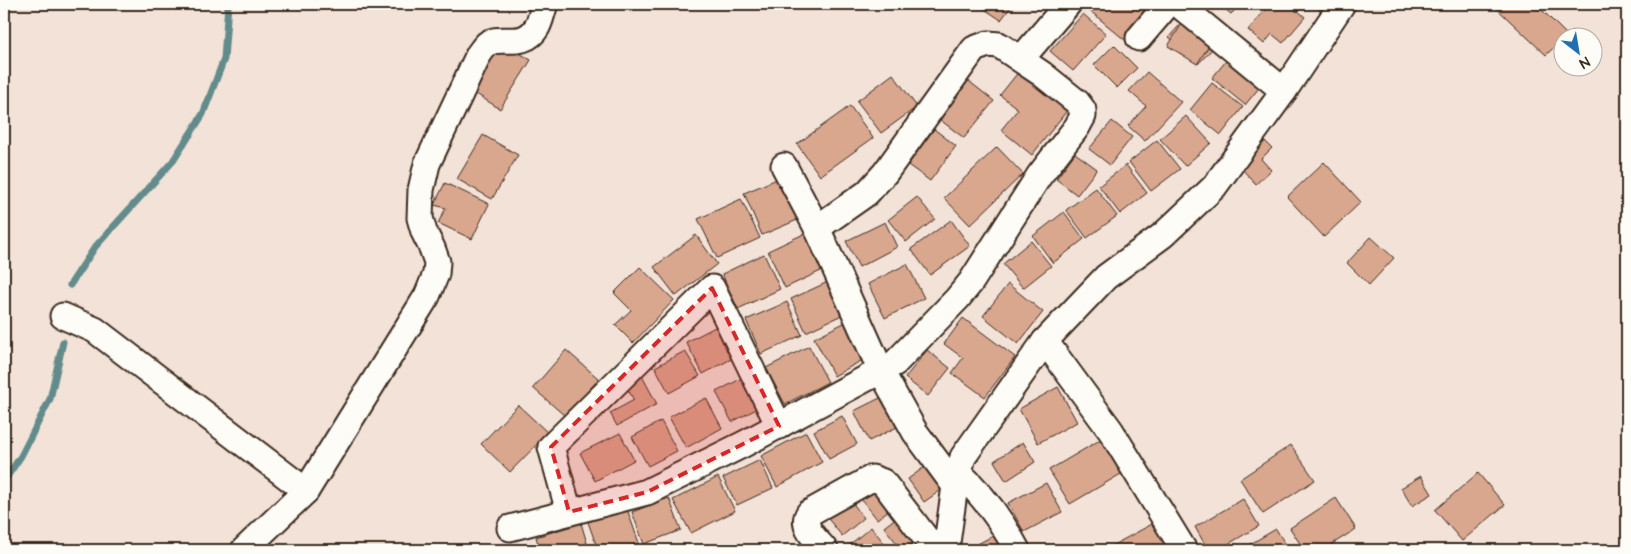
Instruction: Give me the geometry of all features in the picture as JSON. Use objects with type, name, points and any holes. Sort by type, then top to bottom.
[{"type":"street","points":[[244,550],[306,491],[427,296],[436,274],[436,262],[420,218],[421,190],[427,164],[469,73],[486,44],[497,41],[515,42],[527,37],[537,28],[544,4]]},
{"type":"street","points":[[1021,59],[1068,4]]},
{"type":"street","points":[[1139,38],[1168,4]]},
{"type":"street","points":[[1178,4],[1284,90]]},
{"type":"street","points":[[946,550],[957,480],[963,457],[1045,341],[1106,277],[1163,235],[1214,187],[1284,90],[1342,4]]},
{"type":"street","points":[[510,528],[647,492],[779,426],[896,364],[957,300],[971,282],[1035,182],[1077,127],[1084,116],[1083,110],[1077,102],[1021,59],[999,45],[988,44],[974,49],[885,173],[868,192],[817,228]]},
{"type":"street","points":[[784,166],[817,228],[880,371],[915,432],[957,480],[978,491],[1017,550]]},
{"type":"street","points":[[569,512],[551,447],[712,288],[779,426]]},
{"type":"street","points":[[63,316],[95,330],[306,491]]},
{"type":"street","points":[[1045,341],[1111,431],[1184,550]]},
{"type":"street","points":[[825,550],[807,527],[807,516],[809,513],[872,478],[883,482],[936,550]]},
{"type":"highlighted area","points":[[712,288],[779,426],[647,492],[569,512],[551,447]]},
{"type":"building","points":[[977,4],[1013,4],[1001,20]]},
{"type":"building","points":[[1094,4],[1137,4],[1148,14],[1126,41],[1089,10]]},
{"type":"building","points":[[1219,4],[1241,4],[1231,14]]},
{"type":"building","points":[[1270,4],[1290,4],[1305,17],[1283,43],[1272,34],[1264,44],[1248,30]]},
{"type":"building","points":[[1288,4],[1304,4],[1297,12]]},
{"type":"building","points":[[1313,4],[1327,4],[1321,11]]},
{"type":"building","points":[[1492,4],[1536,4],[1560,28],[1554,28],[1554,47],[1546,55]]},
{"type":"building","points":[[1083,14],[1106,34],[1073,71],[1050,51]]},
{"type":"building","points":[[1187,17],[1217,44],[1198,64],[1169,37]]},
{"type":"building","points":[[1183,22],[1212,41],[1197,64],[1168,46]]},
{"type":"building","points":[[501,42],[531,60],[500,109],[470,90]]},
{"type":"building","points":[[1114,45],[1137,68],[1117,88],[1094,65]]},
{"type":"building","points":[[1231,55],[1261,78],[1243,100],[1214,77]]},
{"type":"building","points":[[1231,55],[1264,82],[1245,105],[1212,78]]},
{"type":"building","points":[[1024,65],[1073,103],[1032,155],[1001,130],[1018,109],[1000,95]]},
{"type":"building","points":[[1147,72],[1181,102],[1145,141],[1128,126],[1146,106],[1129,91]]},
{"type":"building","points":[[893,74],[917,107],[881,133],[857,101]]},
{"type":"building","points":[[965,78],[994,101],[964,138],[935,116]]},
{"type":"building","points":[[1212,83],[1243,107],[1221,135],[1190,110]]},
{"type":"building","points":[[850,106],[873,138],[820,176],[797,144]]},
{"type":"building","points":[[1186,116],[1211,143],[1185,166],[1160,139]]},
{"type":"building","points":[[1112,121],[1132,137],[1110,165],[1089,149]]},
{"type":"building","points":[[934,129],[956,146],[930,181],[908,165]]},
{"type":"building","points":[[483,135],[518,155],[492,199],[457,179]]},
{"type":"building","points":[[1157,140],[1180,169],[1151,191],[1129,162]]},
{"type":"building","points":[[1265,141],[1272,148],[1261,159],[1271,170],[1256,184],[1239,166]]},
{"type":"building","points":[[997,147],[1023,174],[970,225],[944,198]]},
{"type":"building","points":[[1075,153],[1097,169],[1077,195],[1056,179]]},
{"type":"building","points":[[1324,162],[1361,202],[1324,237],[1287,197]]},
{"type":"building","points":[[1126,165],[1147,193],[1120,214],[1099,186]]},
{"type":"building","points":[[784,176],[802,218],[762,235],[744,193]]},
{"type":"building","points":[[445,183],[489,204],[472,239],[438,223],[446,208],[434,205]]},
{"type":"building","points":[[1096,188],[1117,216],[1087,238],[1066,210]]},
{"type":"building","points":[[917,197],[935,219],[906,242],[888,220]]},
{"type":"building","points":[[741,199],[760,238],[717,258],[698,219]]},
{"type":"building","points":[[1064,212],[1084,239],[1053,263],[1033,236]]},
{"type":"building","points":[[951,220],[970,246],[930,275],[911,249]]},
{"type":"building","points":[[885,222],[897,247],[859,267],[846,241]]},
{"type":"building","points":[[810,231],[827,268],[785,288],[768,251]]},
{"type":"building","points":[[696,235],[717,264],[676,296],[654,267]]},
{"type":"building","points":[[1371,237],[1394,258],[1369,285],[1347,263]]},
{"type":"building","points":[[1031,241],[1051,266],[1023,288],[1003,264]]},
{"type":"building","points":[[764,254],[780,289],[738,309],[722,274]]},
{"type":"building","points":[[907,264],[924,298],[885,318],[868,284]]},
{"type":"building","points":[[640,267],[674,300],[633,343],[615,325],[631,310],[614,293]]},
{"type":"building","points":[[830,281],[846,313],[806,332],[791,299]]},
{"type":"building","points":[[1008,284],[1043,312],[1018,344],[983,316]]},
{"type":"building","points":[[787,302],[802,335],[761,354],[746,320]]},
{"type":"building","points":[[963,318],[1015,357],[985,397],[952,373],[963,358],[944,344]]},
{"type":"building","points":[[846,322],[866,358],[834,376],[814,338]]},
{"type":"building","points":[[721,324],[737,356],[703,374],[686,342]]},
{"type":"building","points":[[809,346],[828,382],[785,404],[766,368]]},
{"type":"building","points":[[566,350],[599,379],[565,416],[533,388]]},
{"type":"building","points":[[927,350],[950,368],[928,396],[905,378]]},
{"type":"building","points":[[685,351],[700,376],[669,393],[655,367]]},
{"type":"building","points":[[642,376],[657,404],[617,426],[610,413],[634,400],[625,385]]},
{"type":"building","points":[[744,377],[760,407],[732,422],[716,392]]},
{"type":"building","points":[[1058,387],[1077,422],[1038,443],[1019,409]]},
{"type":"building","points":[[884,396],[899,426],[869,441],[854,411]]},
{"type":"building","points":[[706,398],[722,428],[686,448],[669,417]]},
{"type":"building","points":[[518,405],[548,433],[510,472],[481,444]]},
{"type":"building","points":[[842,416],[857,444],[829,459],[814,431]]},
{"type":"building","points":[[661,421],[677,451],[648,466],[632,437]]},
{"type":"building","points":[[806,432],[822,462],[777,487],[761,456]]},
{"type":"building","points":[[620,433],[634,460],[595,481],[580,453]]},
{"type":"building","points":[[1105,437],[1126,471],[1070,504],[1049,470]]},
{"type":"building","points":[[1023,442],[1035,462],[1006,481],[994,461]]},
{"type":"building","points":[[1291,445],[1315,480],[1263,514],[1240,479]]},
{"type":"building","points":[[760,460],[773,488],[737,505],[723,478]]},
{"type":"building","points":[[930,463],[947,486],[924,502],[908,479]]},
{"type":"building","points":[[1478,473],[1505,505],[1462,541],[1435,510]]},
{"type":"building","points":[[1421,476],[1432,494],[1412,506],[1401,488]]},
{"type":"building","points":[[718,477],[735,511],[691,533],[673,500]]},
{"type":"building","points":[[876,478],[897,504],[877,519],[857,494]]},
{"type":"building","points":[[1046,483],[1062,512],[1024,532],[1008,503]]},
{"type":"building","points":[[848,497],[864,518],[842,536],[825,515]]},
{"type":"building","points":[[669,498],[681,530],[644,544],[632,512]]},
{"type":"building","points":[[1336,498],[1356,529],[1323,550],[1304,550],[1290,528]]},
{"type":"building","points":[[1243,499],[1259,526],[1218,550],[1208,550],[1195,527]]},
{"type":"building","points":[[627,509],[639,543],[618,550],[598,550],[588,522]]},
{"type":"building","points":[[901,514],[920,538],[904,550],[902,550],[884,527]]},
{"type":"building","points":[[581,523],[589,550],[540,550],[536,537]]},
{"type":"building","points":[[1154,523],[1169,550],[1104,550]]},
{"type":"building","points":[[871,527],[889,549],[851,550],[848,546]]},
{"type":"building","points":[[1276,529],[1289,550],[1240,550]]},
{"type":"building","points":[[1000,532],[1010,550],[974,550],[972,547]]},
{"type":"building","points":[[532,543],[534,550],[504,550]]},
{"type":"waterway","points":[[70,285],[95,247],[173,161],[203,114],[224,59],[228,4]]},
{"type":"waterway","points":[[4,481],[21,456],[50,399],[63,342]]}]
